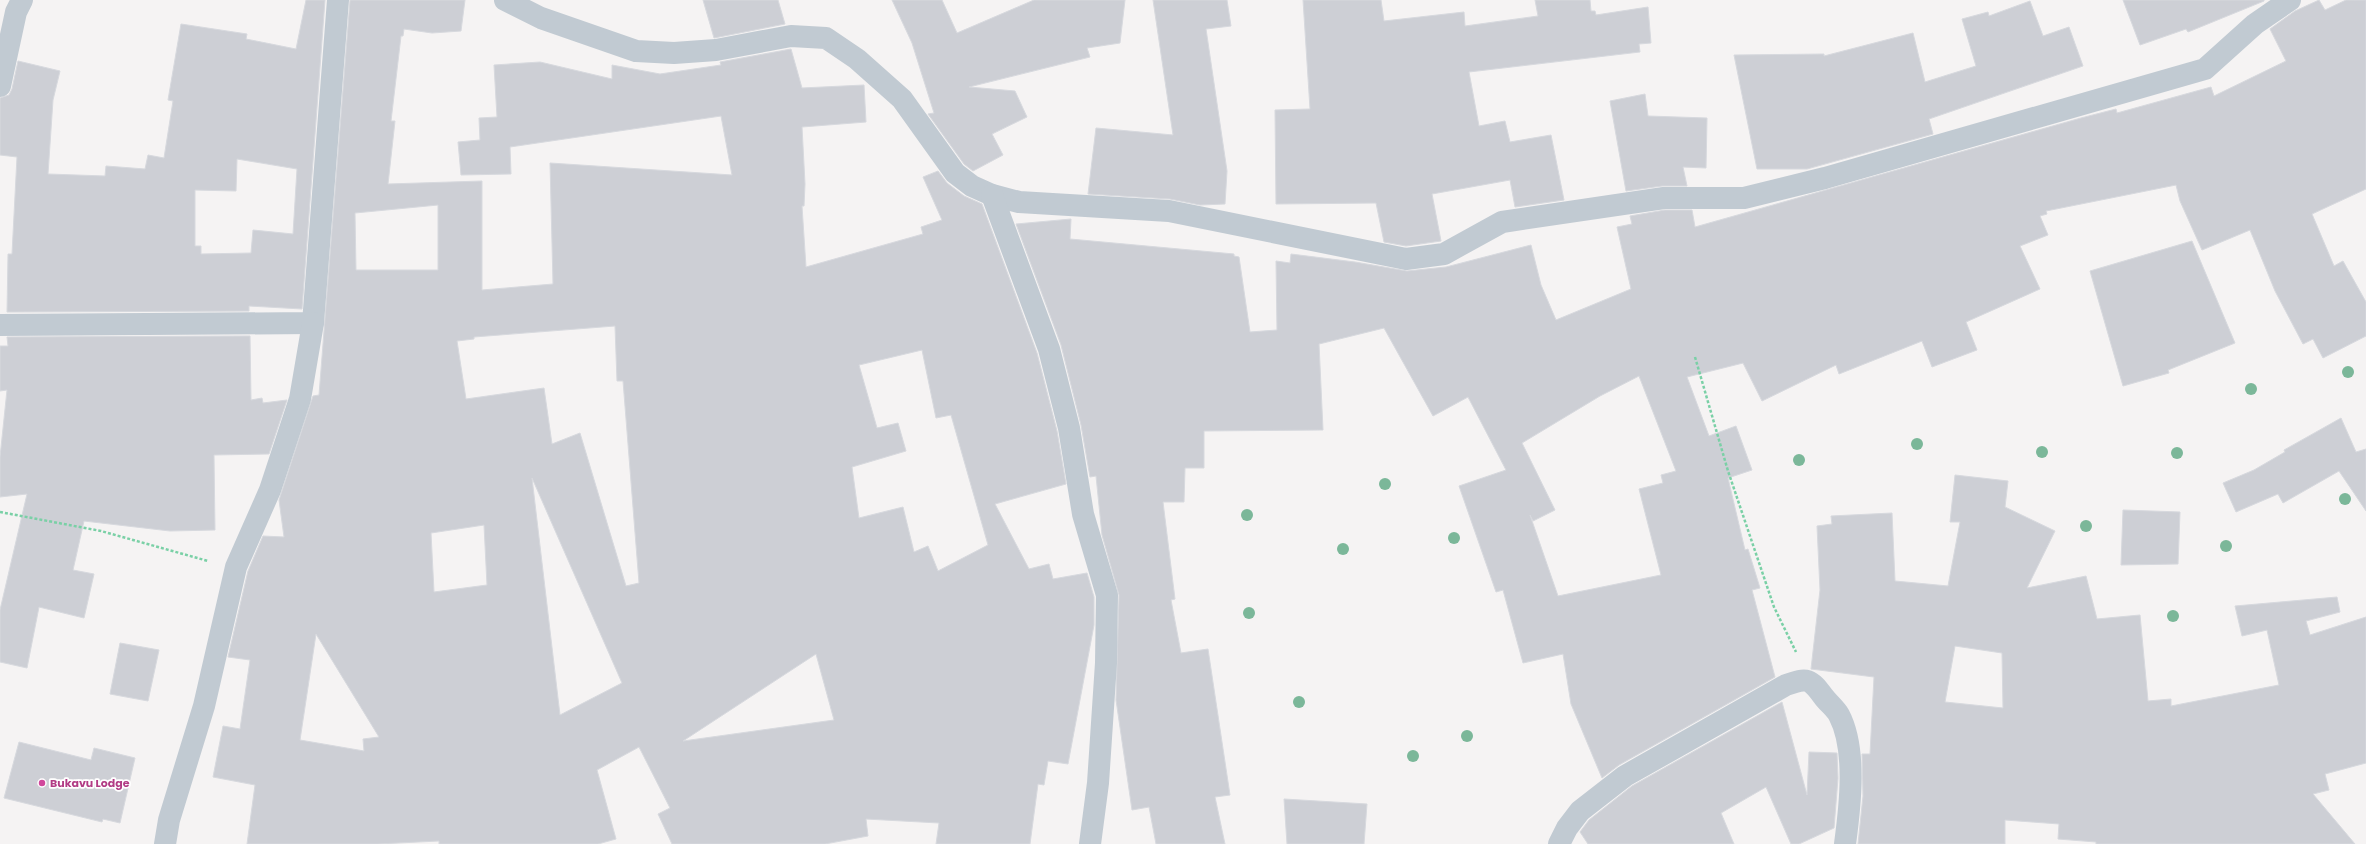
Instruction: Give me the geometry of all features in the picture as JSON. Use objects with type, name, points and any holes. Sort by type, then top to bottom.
[{"type":"street","points":[[0,86],[16,12],[22,0]]},
{"type":"street","points":[[164,844],[169,820],[204,706],[236,567],[270,490],[300,399],[313,323],[338,0]]},
{"type":"street","points":[[505,0],[541,18],[636,51],[674,53],[716,50],[791,36],[826,38],[857,59],[902,99],[956,173],[972,186],[992,195],[1019,202],[1169,211],[1406,259],[1444,254],[1502,222],[1664,198],[1744,198],[1825,178],[2205,68],[2255,24],[2290,0]]},
{"type":"street","points":[[992,195],[1049,349],[1069,428],[1083,514],[1107,595],[1106,663],[1098,783],[1090,844]]},
{"type":"street","points":[[0,325],[313,323]]},
{"type":"street","points":[[1559,844],[1567,828],[1580,811],[1625,776],[1786,685],[1805,680],[1814,683],[1838,713],[1846,730],[1849,752],[1850,810],[1845,844]]},
{"type":"path","points":[[1695,357],[1728,471],[1774,607],[1792,645],[1814,683]]},
{"type":"path","points":[[0,512],[100,531],[192,557],[236,567]]},
{"type":"building","points":[[306,0],[325,0],[302,309],[249,306],[249,311],[7,312],[8,254],[12,254],[17,157],[0,155],[0,98],[9,95],[12,89],[18,61],[60,71],[53,100],[48,174],[105,176],[106,166],[145,169],[148,155],[164,158],[173,101],[168,100],[181,24],[247,34],[246,39],[296,49]],"holes":[[[237,159],[297,169],[293,234],[253,230],[251,253],[201,254],[201,246],[195,246],[195,190],[236,191]]]},
{"type":"building","points":[[350,0],[465,0],[461,31],[432,33],[404,29],[403,36],[401,36],[391,121],[395,121],[388,184],[482,181],[482,290],[553,284],[550,163],[732,175],[721,116],[510,147],[511,174],[461,175],[458,142],[480,140],[479,118],[497,117],[494,65],[540,62],[612,79],[612,65],[660,74],[721,65],[720,62],[791,49],[802,88],[864,85],[866,122],[802,127],[805,184],[804,206],[802,206],[806,267],[923,234],[921,227],[942,220],[923,177],[938,171],[947,183],[964,196],[982,204],[1037,353],[1057,431],[1066,484],[995,504],[1029,569],[1049,564],[1053,579],[1087,573],[1094,597],[1094,625],[1068,764],[1048,761],[1044,785],[1038,784],[1030,844],[936,844],[939,823],[866,819],[868,836],[825,844],[672,844],[658,814],[670,808],[639,747],[597,770],[616,839],[598,844],[439,844],[439,841],[378,844],[247,844],[255,785],[213,777],[223,726],[240,729],[250,660],[228,657],[248,571],[263,536],[284,537],[279,500],[313,396],[319,395]],"holes":[[[438,205],[438,270],[356,270],[355,213]],[[615,326],[617,381],[623,381],[639,583],[626,586],[580,433],[552,444],[544,388],[466,399],[457,341],[474,339],[474,337]],[[922,350],[936,418],[951,415],[988,545],[938,571],[928,546],[914,552],[903,507],[859,518],[852,467],[906,451],[898,423],[877,428],[859,365]],[[532,478],[622,683],[560,715]],[[484,525],[487,585],[434,592],[431,533]],[[316,634],[379,737],[363,739],[364,751],[300,740]],[[816,654],[834,720],[683,741]]]},
{"type":"building","points":[[703,0],[778,0],[785,24],[714,38]]},
{"type":"building","points":[[892,0],[942,0],[957,33],[1034,0],[1125,0],[1120,43],[1087,48],[1090,57],[969,87],[1015,91],[1027,117],[992,134],[1003,155],[973,171],[964,164],[928,114],[934,113],[912,43]]},
{"type":"building","points":[[1153,0],[1227,0],[1231,26],[1206,29],[1227,171],[1225,204],[1200,205],[1170,199],[1088,194],[1096,128],[1173,135]]},
{"type":"building","points":[[1303,0],[1381,0],[1384,21],[1464,12],[1465,26],[1538,16],[1535,0],[1590,0],[1591,11],[1595,11],[1596,15],[1648,7],[1651,43],[1639,44],[1640,52],[1469,72],[1479,126],[1505,121],[1510,142],[1551,135],[1564,200],[1515,207],[1510,180],[1432,194],[1441,241],[1406,246],[1384,242],[1376,203],[1276,204],[1275,110],[1310,109]]},
{"type":"building","points":[[2123,0],[2264,1],[2188,32],[2186,29],[2140,45]]},
{"type":"building","points":[[2319,0],[2325,10],[2346,0],[2366,0],[2366,189],[2312,214],[2334,266],[2343,261],[2366,302],[2366,336],[2323,358],[2313,339],[2303,344],[2275,291],[2250,230],[2202,250],[2180,201],[2176,185],[2046,211],[2047,214],[2040,216],[2048,235],[2020,246],[2040,289],[1966,322],[1977,350],[1932,367],[1922,341],[1839,374],[1836,365],[1762,401],[1743,363],[1687,377],[1709,436],[1736,426],[1752,470],[1728,478],[1745,550],[1748,549],[1760,588],[1752,590],[1775,677],[1619,765],[1602,778],[1571,704],[1563,654],[1523,663],[1503,590],[1496,592],[1459,486],[1506,470],[1468,397],[1433,416],[1384,328],[1319,344],[1323,430],[1204,431],[1204,468],[1185,468],[1184,502],[1163,502],[1175,599],[1171,600],[1181,653],[1208,649],[1230,795],[1215,797],[1225,844],[1156,844],[1149,807],[1132,810],[1116,700],[1119,595],[1102,535],[1096,476],[1090,477],[1081,425],[1061,345],[1016,224],[1071,219],[1070,239],[1234,254],[1234,256],[1239,257],[1250,332],[1277,330],[1276,261],[1290,263],[1291,254],[1355,262],[1407,271],[1446,267],[1531,245],[1541,285],[1556,320],[1631,289],[1617,227],[1632,224],[1630,216],[1665,210],[1692,210],[1695,227],[2116,109],[2117,113],[2211,87],[2214,96],[2286,61],[2270,29],[2295,11]],"holes":[[[1639,376],[1676,471],[1661,475],[1663,483],[1639,489],[1661,575],[1558,596],[1530,515],[1533,521],[1555,510],[1522,443],[1600,396]]]},
{"type":"building","points":[[2030,1],[2043,36],[2069,27],[2083,66],[1929,119],[1933,134],[1807,169],[1757,169],[1734,55],[1824,54],[1824,56],[1913,33],[1925,82],[1976,66],[1962,19],[1988,12],[1989,16]]},
{"type":"building","points":[[1645,94],[1648,116],[1707,118],[1706,168],[1683,167],[1687,186],[1662,186],[1626,191],[1610,101]]},
{"type":"building","points":[[2192,241],[2235,343],[2168,370],[2169,373],[2123,386],[2090,271]]},
{"type":"building","points":[[250,336],[251,400],[262,398],[263,403],[287,400],[269,454],[214,455],[215,530],[170,531],[84,521],[73,570],[94,574],[84,618],[39,607],[27,668],[0,662],[0,610],[27,494],[0,497],[0,457],[7,390],[0,391],[0,346],[8,346],[7,337]]},
{"type":"building","points":[[2341,418],[2356,452],[2366,449],[2366,511],[2339,471],[2283,503],[2278,494],[2236,512],[2223,483],[2254,470],[2285,452],[2284,450]]},
{"type":"building","points":[[1955,475],[2008,481],[2005,507],[2055,531],[2027,588],[2086,576],[2097,619],[2140,615],[2148,701],[2171,699],[2171,706],[2279,685],[2267,630],[2242,636],[2235,606],[2337,597],[2340,612],[2306,621],[2310,635],[2366,617],[2366,763],[2325,774],[2329,790],[2313,794],[2355,844],[2096,844],[2096,842],[2058,839],[2059,824],[2005,820],[2005,844],[1858,844],[1863,796],[1862,754],[1870,754],[1874,677],[1811,669],[1820,590],[1817,526],[1832,524],[1831,516],[1892,513],[1895,581],[1948,586],[1960,522],[1950,522]],"holes":[[[1955,646],[2002,653],[2003,708],[1945,702]]]},
{"type":"building","points":[[2123,510],[2180,512],[2178,564],[2121,565]]},
{"type":"building","points":[[120,643],[159,650],[148,701],[110,694]]},
{"type":"building","points":[[1782,702],[1807,795],[1809,752],[1837,753],[1838,778],[1834,828],[1799,844],[1791,844],[1766,787],[1721,813],[1734,844],[1588,844],[1580,832],[1589,820],[1632,786]]},
{"type":"building","points":[[19,742],[91,760],[94,748],[135,758],[120,823],[103,819],[102,822],[4,798]]},
{"type":"building","points":[[1284,799],[1367,804],[1364,844],[1287,844]]},
{"type":"place","name":"Bukavu Lodge","points":[[42,783]]}]
